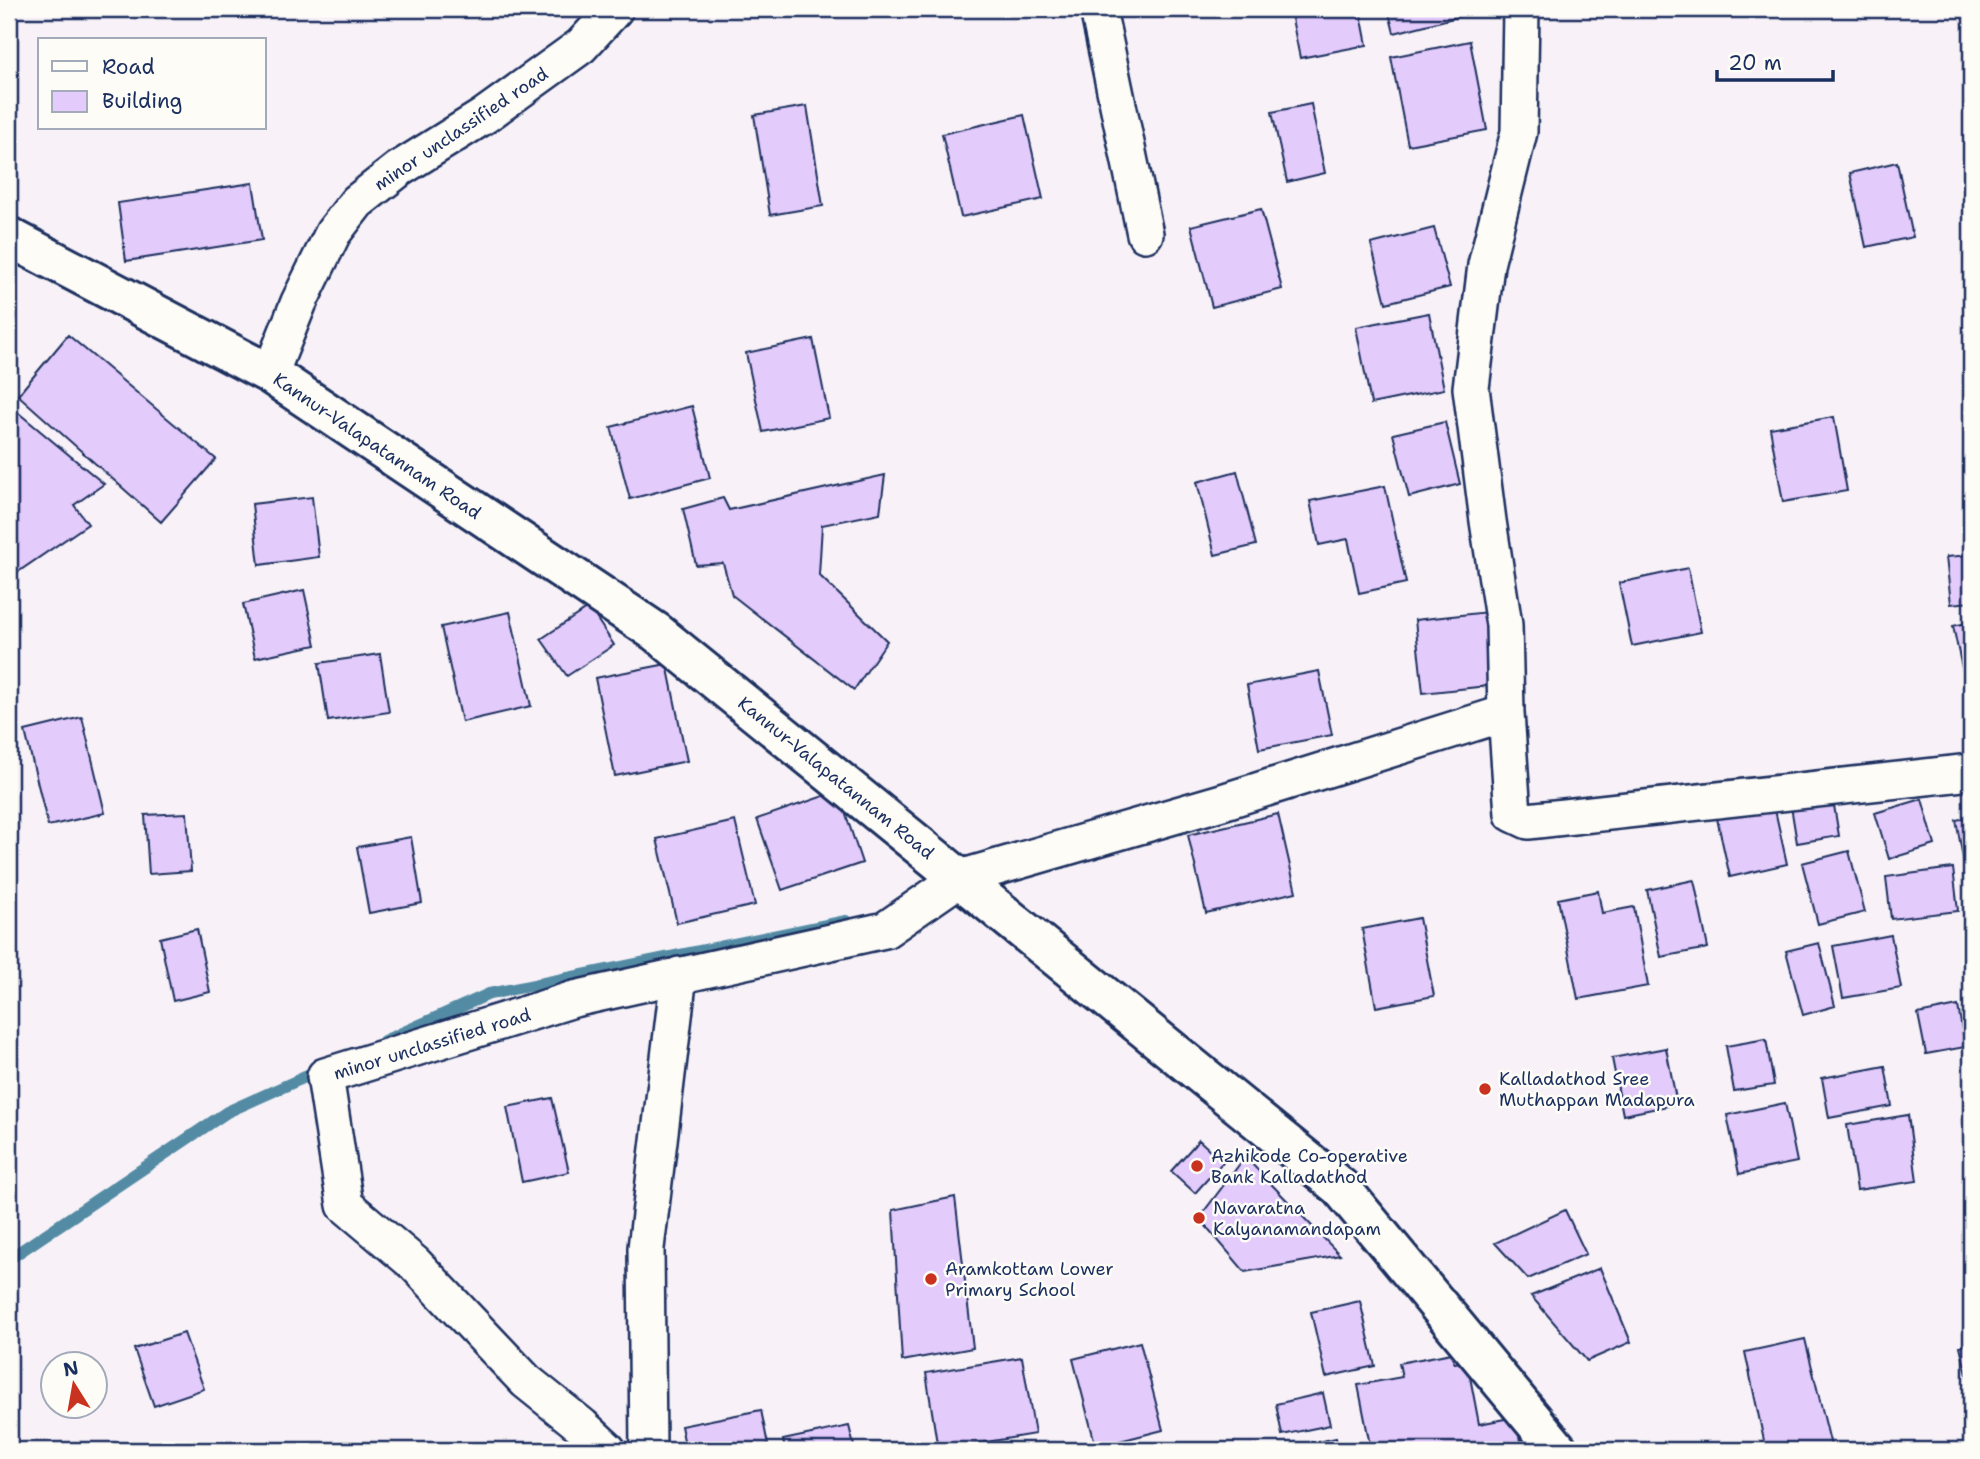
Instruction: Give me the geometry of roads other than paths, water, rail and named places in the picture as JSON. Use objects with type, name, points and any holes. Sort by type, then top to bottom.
[{"type":"main road","name":"Kannur-Valapatannam Road","points":[[9,237],[270,374],[656,632],[1341,1188],[1558,1450]]},
{"type":"street","name":"minor unclassified road","points":[[270,374],[299,302],[333,233],[357,202],[399,169],[484,116],[581,46],[615,9]]},
{"type":"street","points":[[1098,9],[1145,234]]},
{"type":"street","points":[[1521,9],[1519,132],[1486,265],[1471,388],[1504,625],[1506,713],[1513,814],[1528,821],[1971,772]]},
{"type":"street","name":"minor unclassified road","points":[[608,1450],[526,1381],[415,1264],[345,1205],[325,1076],[574,999],[885,930],[960,878],[1222,802],[1506,713]]},
{"type":"street","points":[[648,1450],[646,1248],[679,975]]},
{"type":"waterway","points":[[384,1041],[489,994],[846,921]]},
{"type":"waterway","points":[[9,1259],[227,1112],[323,1069]]},
{"type":"place","name":"Kalladathod Sree Muthappan Madapura","points":[[1485,1089]]},
{"type":"place","name":"Azhikode Co-operative Bank Kalladathod","points":[[1197,1166]]},
{"type":"place","name":"Navaratna Kalyanamandapam","points":[[1199,1218]]},
{"type":"place","name":"Aramkottam Lower Primary School","points":[[931,1279]]}]
